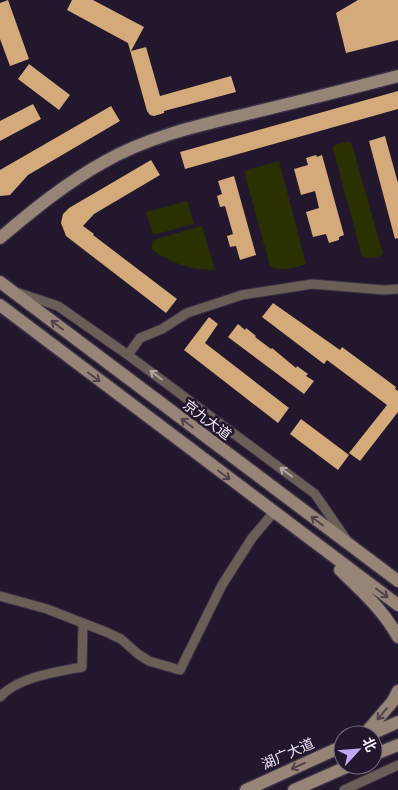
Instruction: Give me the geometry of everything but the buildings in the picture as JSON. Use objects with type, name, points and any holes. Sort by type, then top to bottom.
[{"type":"street","points":[[0,238],[36,207],[86,172],[104,161],[150,141],[191,127],[398,76]]},
{"type":"street","points":[[128,355],[140,338],[162,329],[187,313],[242,295],[312,284],[384,290],[398,289]]},
{"type":"street","points":[[5,286],[58,306],[128,355],[315,494],[352,547]]},
{"type":"street","name":"京九大道","points":[[5,286],[398,581]]},
{"type":"street","points":[[0,305],[398,605]]},
{"type":"street","points":[[0,596],[47,609],[83,623],[121,639],[149,661],[180,670],[222,585],[252,538],[274,512]]},
{"type":"street","points":[[299,531],[368,597],[390,623],[398,637]]},
{"type":"street","points":[[0,696],[10,688],[36,677],[82,667],[83,623]]},
{"type":"street","points":[[373,725],[393,701],[398,691]]},
{"type":"street","points":[[383,729],[398,722]]},
{"type":"street","points":[[383,751],[398,745]]},
{"type":"street","name":"湖广大道","points":[[246,790],[333,751]]},
{"type":"street","points":[[344,790],[398,765]]},
{"type":"street","points":[[294,790],[333,773]]},
{"type":"green space","points":[[350,141],[383,254],[376,257],[367,258],[362,256],[333,149],[334,145]]},
{"type":"green space","points":[[279,161],[306,264],[283,269],[270,266],[244,171]]},
{"type":"green space","points":[[187,201],[194,224],[153,235],[146,212]]},
{"type":"green space","points":[[202,226],[215,270],[197,269],[181,265],[151,249],[153,240]]}]
